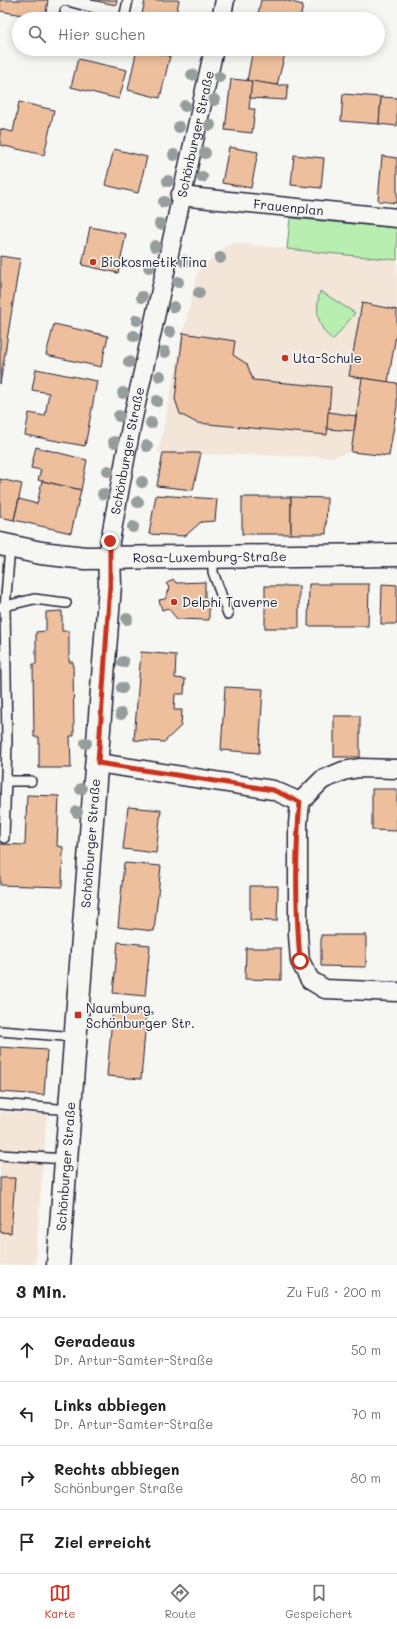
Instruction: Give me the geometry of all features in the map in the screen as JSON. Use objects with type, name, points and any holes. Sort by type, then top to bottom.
[{"type":"main road","name":"Rosa-Luxemburg-Straße","points":[[5,546],[63,556],[213,557],[397,555]]},
{"type":"main road","name":"Schönburger Straße","points":[[58,1265],[98,763],[110,585],[109,557]]},
{"type":"street","points":[[222,12],[225,0]]},
{"type":"street","name":"Schönburger Straße","points":[[109,557],[110,541],[132,422],[211,56]]},
{"type":"street","name":"Frauenplan","points":[[180,196],[397,218]]},
{"type":"street","points":[[98,763],[273,790],[300,802]]},
{"type":"street","points":[[397,769],[359,768],[343,771],[322,780],[300,802],[298,840],[298,935],[300,961],[310,980],[325,989],[397,992]]},
{"type":"lane","points":[[125,12],[128,0]]},
{"type":"lane","points":[[4,838],[7,705],[2,608],[5,546]]},
{"type":"lane","points":[[213,557],[213,572],[228,614]]},
{"type":"lane","points":[[2,608],[34,599],[66,603]]},
{"type":"lane","points":[[6,781],[31,781]]},
{"type":"lane","points":[[0,1031],[77,1037]]},
{"type":"lane","points":[[0,1104],[71,1110]]},
{"type":"lane","points":[[0,1155],[67,1159]]},
{"type":"shaded area","name":"Uta-Schule","points":[[233,243],[397,260],[397,329],[388,382],[397,383],[397,406],[389,456],[351,452],[333,457],[158,453],[183,333],[198,271],[226,246]]},
{"type":"shaded area","points":[[0,1112],[47,1114],[35,1265],[0,1265]]},
{"type":"green space","points":[[290,218],[397,228],[397,260],[287,249]]},
{"type":"green space","points":[[320,291],[355,313],[333,340],[324,330],[319,318],[318,298]]},
{"type":"building","points":[[0,0],[48,0],[46,12],[12,13],[0,11]]},
{"type":"building","points":[[91,0],[117,0],[116,5]]},
{"type":"building","points":[[145,0],[179,0],[176,12],[142,12]]},
{"type":"building","points":[[261,0],[284,0],[303,5],[302,12],[258,12]]},
{"type":"building","points":[[135,56],[170,56],[160,98],[128,90]]},
{"type":"building","points":[[252,56],[284,56],[277,85],[247,81]]},
{"type":"building","points":[[78,59],[127,70],[119,99],[71,87]]},
{"type":"building","points":[[231,79],[252,81],[249,109],[255,109],[252,133],[225,130]]},
{"type":"building","points":[[252,81],[277,85],[288,85],[286,100],[250,98]]},
{"type":"building","points":[[343,94],[381,97],[379,124],[341,121]]},
{"type":"building","points":[[381,97],[397,98],[397,126],[379,124]]},
{"type":"building","points":[[19,102],[54,110],[44,155],[0,145],[0,129],[13,132]]},
{"type":"building","points":[[229,147],[258,152],[251,188],[222,183]]},
{"type":"building","points":[[114,149],[147,157],[138,193],[105,185]]},
{"type":"building","points":[[294,155],[324,158],[321,188],[291,185]]},
{"type":"building","points":[[382,156],[397,158],[397,203],[378,201]]},
{"type":"building","points":[[90,227],[126,234],[118,273],[82,265]]},
{"type":"building","points":[[0,256],[20,259],[0,384]]},
{"type":"building","points":[[362,303],[397,310],[397,329],[388,382],[349,376]]},
{"type":"building","points":[[54,324],[108,336],[101,367],[46,355]]},
{"type":"building","points":[[183,333],[235,341],[233,355],[247,364],[253,380],[331,387],[327,435],[197,423],[180,414],[175,399]]},
{"type":"building","points":[[36,369],[97,381],[85,446],[25,435],[29,413],[45,416],[49,393],[32,390]]},
{"type":"building","points":[[362,378],[397,383],[397,406],[389,456],[351,452]]},
{"type":"building","points":[[328,412],[356,416],[354,431],[327,429]]},
{"type":"building","points":[[36,447],[87,460],[81,490],[38,480],[41,470],[31,468]]},
{"type":"building","points":[[163,453],[201,453],[193,490],[157,486]]},
{"type":"building","points":[[0,479],[22,484],[14,520],[0,517]]},
{"type":"building","points":[[42,481],[81,490],[71,533],[14,520],[19,499],[37,504]]},
{"type":"building","points":[[156,495],[217,499],[215,521],[201,522],[185,536],[149,534]]},
{"type":"building","points":[[242,497],[291,497],[291,534],[242,534]]},
{"type":"building","points":[[291,497],[327,498],[326,534],[291,534]]},
{"type":"building","points":[[173,579],[176,583],[205,582],[205,599],[209,599],[209,620],[177,619],[168,608],[162,610],[159,600],[165,599],[170,588],[166,584]]},
{"type":"building","points":[[309,584],[369,584],[368,626],[308,626]]},
{"type":"building","points":[[382,584],[397,585],[397,624],[381,624]]},
{"type":"building","points":[[265,586],[299,586],[299,628],[265,628]]},
{"type":"building","points":[[62,611],[62,631],[69,631],[69,662],[73,662],[74,736],[70,736],[71,768],[39,768],[39,737],[34,737],[33,664],[36,664],[36,632],[46,631],[46,612]]},
{"type":"building","points":[[141,652],[176,655],[175,678],[185,679],[184,694],[175,694],[174,710],[182,710],[181,726],[164,742],[134,740]]},
{"type":"building","points":[[225,687],[263,689],[259,753],[221,750]]},
{"type":"building","points":[[334,716],[360,716],[360,757],[334,757]]},
{"type":"building","points":[[372,789],[397,789],[397,831],[372,830]]},
{"type":"building","points":[[27,795],[59,796],[57,846],[63,847],[62,887],[0,885],[0,844],[25,845]]},
{"type":"building","points":[[128,807],[161,810],[156,853],[123,849]]},
{"type":"building","points":[[124,863],[161,866],[154,931],[118,927]]},
{"type":"building","points":[[250,886],[278,886],[277,921],[250,920]]},
{"type":"building","points":[[321,935],[366,935],[366,967],[321,966]]},
{"type":"building","points":[[118,942],[150,945],[145,996],[113,993]]},
{"type":"building","points":[[246,948],[281,948],[281,980],[245,979]]},
{"type":"building","points":[[113,1006],[147,1009],[141,1079],[107,1076]]},
{"type":"building","points":[[0,1047],[47,1050],[44,1095],[0,1092]]},
{"type":"building","points":[[0,1178],[15,1178],[11,1233],[0,1232]]},
{"type":"place","name":"Biokosmetik Tina","points":[[93,262]]},
{"type":"place","name":"Uta-Schule","points":[[285,358]]},
{"type":"place","name":"Delphi Taverne","points":[[174,602]]},
{"type":"place","name":"Naumburg, Schönburger Str.","points":[[78,1015]]},
{"type":"route","points":[[110,541],[110,585],[98,763],[273,790],[300,802],[298,824],[298,935],[300,961]]}]
